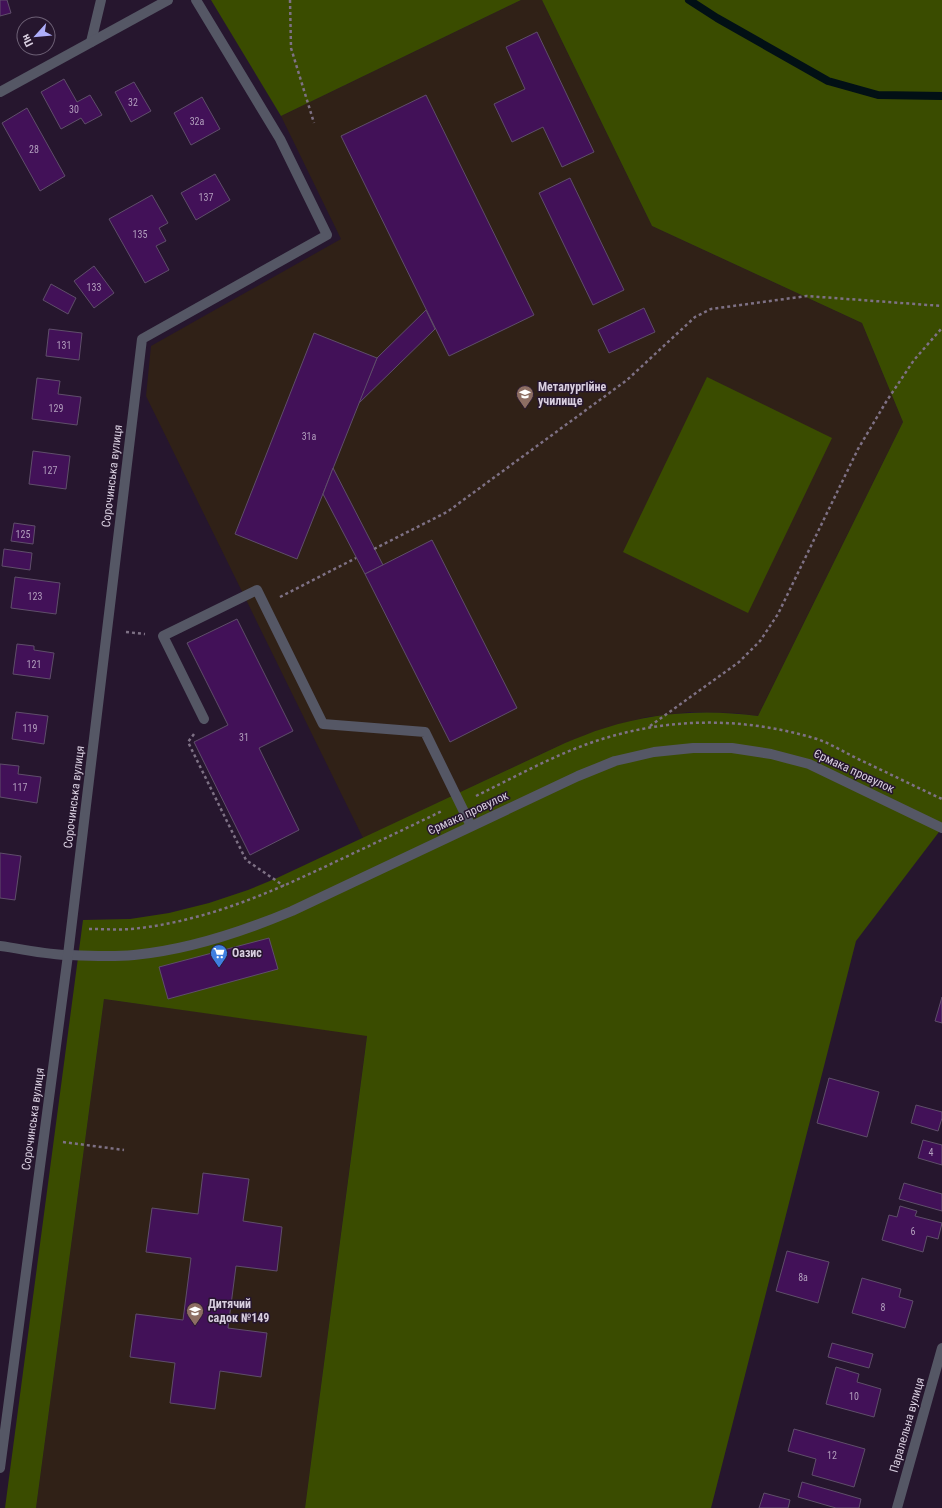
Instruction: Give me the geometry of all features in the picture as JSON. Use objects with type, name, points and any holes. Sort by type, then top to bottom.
[{"type":"street","points":[[91,42],[101,0]]},
{"type":"street","points":[[0,92],[168,0]]},
{"type":"street","name":"Сорочинська вулиця","points":[[0,1468],[68,955],[142,339],[326,235],[280,139],[196,0]]},
{"type":"street","points":[[204,719],[163,636],[257,590],[323,724],[425,732],[471,826]]},
{"type":"street","name":"Єрмака провулок","points":[[0,946],[68,955],[133,955],[176,948],[226,935],[260,924],[292,911],[578,776],[615,762],[654,752],[700,748],[732,748],[771,754],[809,764],[942,828]]},
{"type":"street","name":"Паралельна вулиця","points":[[897,1508],[942,1348]]},
{"type":"path","points":[[290,0],[291,48],[314,123]]},
{"type":"path","points":[[374,549],[446,512],[627,380],[695,317],[711,309],[807,296],[942,306]]},
{"type":"path","points":[[649,727],[739,662],[760,641],[778,614],[858,449],[886,402],[914,360],[942,328]]},
{"type":"path","points":[[276,599],[356,558]]},
{"type":"path","points":[[107,630],[163,636]]},
{"type":"path","points":[[188,742],[246,860],[284,886]]},
{"type":"path","points":[[44,1139],[124,1150]]},
{"type":"shaded area","name":"Металургійне училище","points":[[521,0],[542,0],[652,226],[862,323],[903,422],[758,716],[735,713],[691,712],[647,717],[605,728],[565,743],[363,838],[146,396],[151,346],[341,239],[281,116]]},
{"type":"shaded area","name":"Дитячий садок №149","points":[[104,999],[367,1035],[305,1508],[36,1508]]},
{"type":"green space","points":[[211,0],[521,0],[281,116]]},
{"type":"green space","points":[[542,0],[942,0],[942,828],[856,941],[711,1508],[305,1508],[367,1036],[104,999],[36,1508],[5,1508],[83,920],[130,919],[169,913],[209,903],[248,890],[277,878],[565,743],[605,728],[642,718],[681,713],[719,713],[758,716],[903,422],[862,323],[652,226]]},
{"type":"green space","points":[[707,377],[832,438],[748,613],[623,552]]},
{"type":"building","points":[[0,0],[7,0],[11,13],[0,16]]},
{"type":"building","points":[[537,32],[594,152],[562,167],[543,127],[512,142],[494,104],[525,89],[506,47]]},
{"type":"building","points":[[64,79],[77,102],[90,95],[102,115],[85,124],[81,118],[61,129],[41,92]]},
{"type":"building","points":[[134,82],[151,111],[131,122],[115,92]]},
{"type":"building","points":[[426,95],[534,315],[449,356],[341,136]]},
{"type":"building","points":[[202,97],[220,129],[191,145],[174,113]]},
{"type":"building","points":[[27,108],[65,176],[40,191],[2,123]]},
{"type":"building","points":[[215,174],[230,200],[196,220],[181,193]]},
{"type":"building","points":[[570,178],[624,290],[593,305],[539,193]]},
{"type":"building","points":[[152,195],[168,223],[159,228],[166,241],[156,246],[169,270],[145,283],[109,219]]},
{"type":"building","points":[[94,266],[114,293],[94,308],[74,281]]},
{"type":"building","points":[[51,284],[76,298],[68,314],[43,300]]},
{"type":"building","points":[[644,308],[655,332],[609,353],[598,330]]},
{"type":"building","points":[[426,310],[435,329],[358,404],[377,358]]},
{"type":"building","points":[[49,329],[82,333],[79,360],[46,356]]},
{"type":"building","points":[[314,333],[377,358],[297,559],[235,534]]},
{"type":"building","points":[[37,378],[60,381],[58,394],[81,397],[77,425],[32,419]]},
{"type":"building","points":[[33,451],[70,456],[66,489],[29,484]]},
{"type":"building","points":[[333,468],[383,565],[365,574],[323,494]]},
{"type":"building","points":[[14,523],[35,526],[33,544],[11,541]]},
{"type":"building","points":[[432,540],[517,708],[450,742],[365,574]]},
{"type":"building","points":[[4,549],[32,553],[30,570],[2,566]]},
{"type":"building","points":[[15,577],[60,583],[56,614],[11,608]]},
{"type":"building","points":[[237,619],[293,731],[259,748],[299,830],[250,855],[194,742],[228,725],[187,643]]},
{"type":"building","points":[[17,644],[34,646],[34,650],[54,653],[50,679],[13,674]]},
{"type":"building","points":[[16,712],[48,716],[44,744],[12,739]]},
{"type":"building","points":[[0,764],[19,766],[18,774],[41,777],[37,803],[0,797]]},
{"type":"building","points":[[0,853],[21,856],[15,900],[0,898]]},
{"type":"building","points":[[269,938],[278,969],[168,999],[159,967]]},
{"type":"building","points":[[942,997],[942,1023],[935,1021]]},
{"type":"building","points":[[829,1078],[879,1092],[867,1137],[817,1123]]},
{"type":"building","points":[[916,1105],[942,1112],[942,1118],[938,1131],[911,1123]]},
{"type":"building","points":[[923,1140],[942,1145],[942,1165],[918,1158]]},
{"type":"building","points":[[203,1173],[249,1179],[243,1221],[282,1227],[277,1271],[236,1266],[228,1328],[267,1333],[261,1377],[220,1371],[215,1409],[170,1403],[175,1363],[130,1357],[136,1314],[183,1320],[191,1258],[146,1252],[152,1208],[198,1214]]},
{"type":"building","points":[[904,1183],[942,1194],[942,1211],[899,1199]]},
{"type":"building","points":[[900,1206],[917,1211],[915,1216],[942,1223],[938,1239],[927,1236],[923,1252],[882,1240],[889,1215],[897,1217]]},
{"type":"building","points":[[787,1251],[829,1262],[818,1303],[776,1291]]},
{"type":"building","points":[[862,1278],[901,1289],[899,1297],[913,1301],[905,1328],[852,1313]]},
{"type":"building","points":[[832,1343],[873,1354],[869,1368],[828,1357]]},
{"type":"building","points":[[836,1367],[859,1374],[857,1382],[881,1389],[874,1417],[826,1404]]},
{"type":"building","points":[[794,1429],[865,1449],[854,1487],[812,1475],[816,1459],[788,1451]]},
{"type":"building","points":[[802,1482],[861,1499],[859,1508],[836,1508],[798,1497]]},
{"type":"building","points":[[764,1493],[790,1500],[788,1508],[759,1508]]},
{"type":"waterway","points":[[689,0],[717,18],[828,81],[878,95],[942,96]]},
{"type":"place","name":"Металургійне училище","points":[[525,409]]},
{"type":"place","name":"Оазис","points":[[219,968]]},
{"type":"place","name":"Дитячий садок №149","points":[[195,1326]]}]
